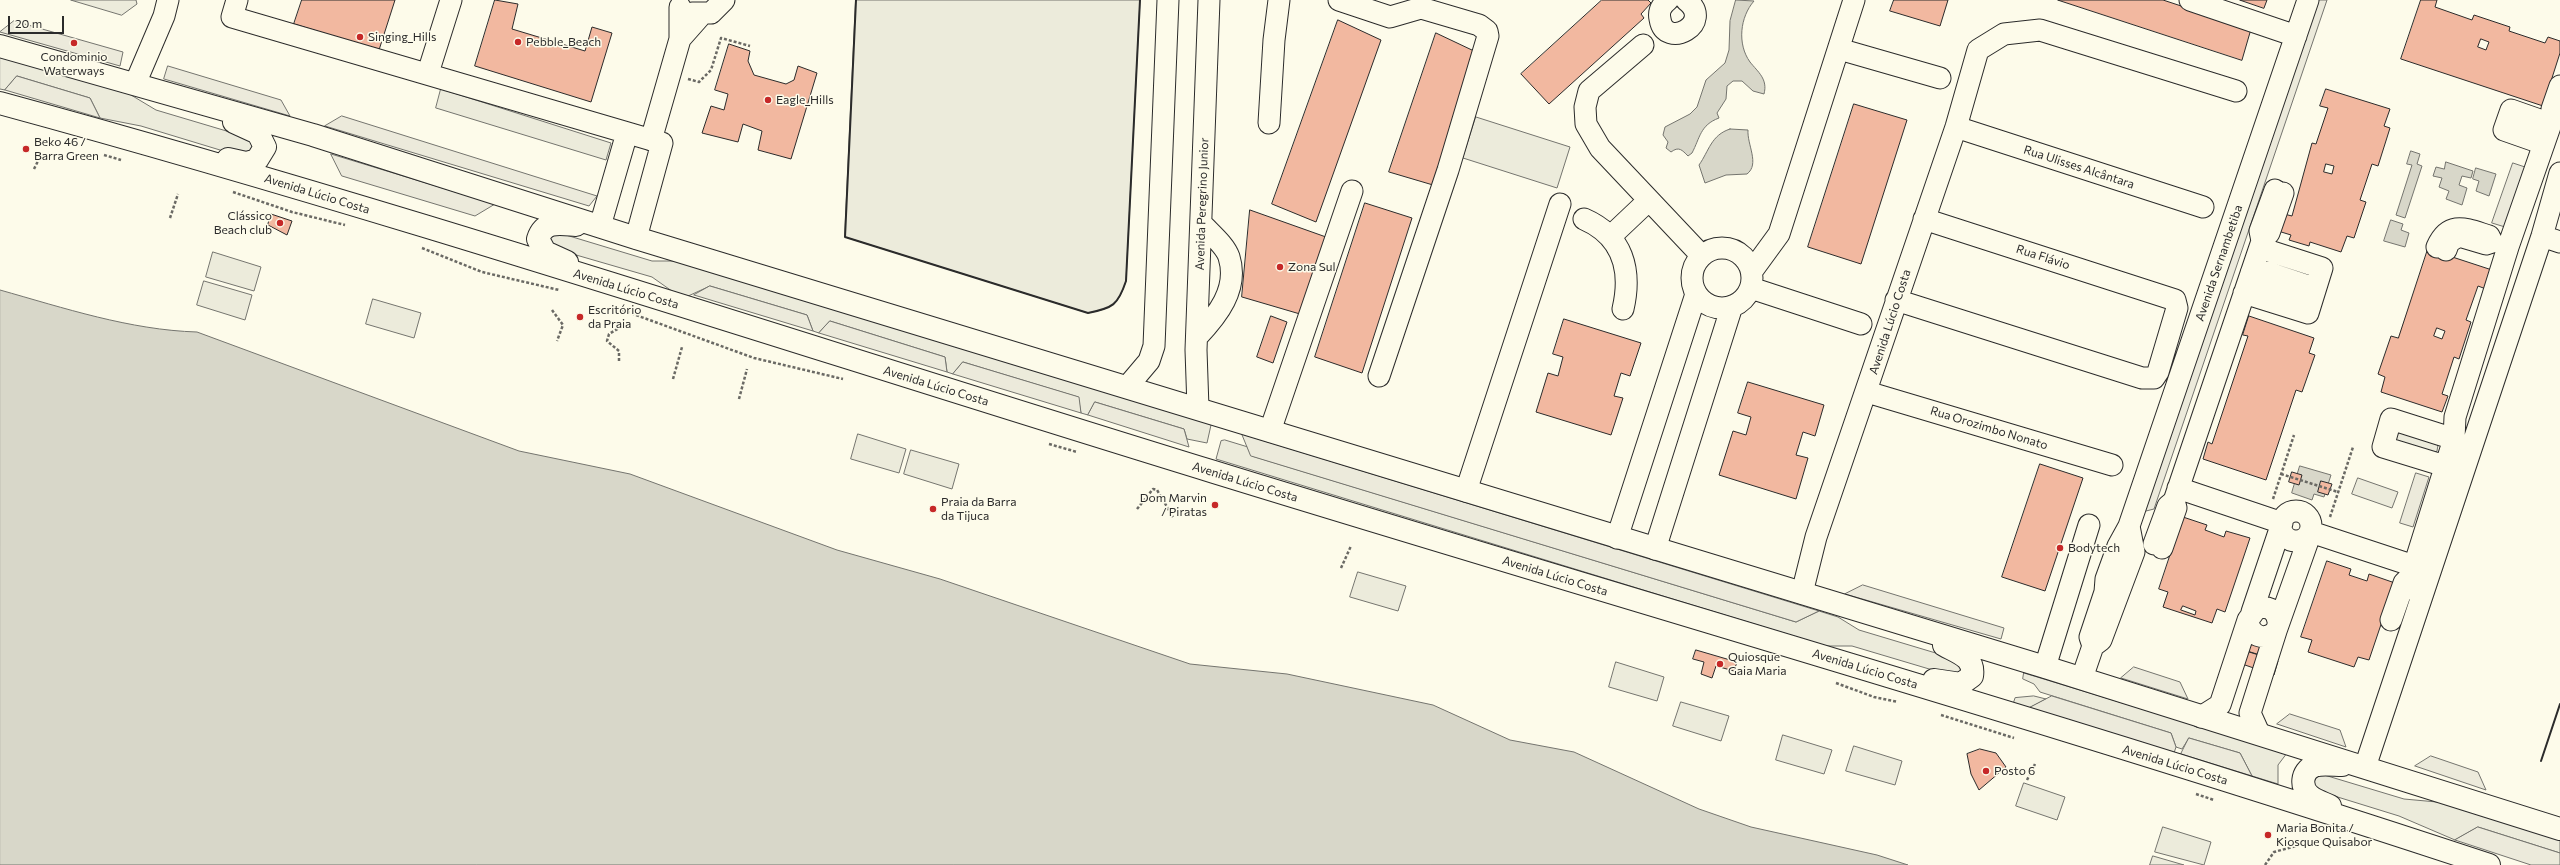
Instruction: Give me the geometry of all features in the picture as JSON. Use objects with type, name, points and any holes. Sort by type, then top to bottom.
[{"type":"main road","points":[[0,46],[186,98],[636,238],[1198,408],[1617,538],[2045,666],[2200,717],[2259,733],[2560,829]]},
{"type":"main road","points":[[142,142],[246,163],[257,160],[263,154],[265,148],[264,142],[258,133],[186,98]]},
{"type":"main road","name":"Avenida Lúcio Costa","points":[[0,103],[142,142],[632,291],[1206,470],[1863,669],[2373,827],[2489,865]]},
{"type":"main road","points":[[600,226],[553,224],[542,230],[538,239],[546,252],[632,291]]},
{"type":"main road","points":[[1863,669],[1961,684],[1968,680],[1973,669],[1967,657],[1909,626]]},
{"type":"main road","points":[[2360,766],[2315,765],[2307,770],[2303,776],[2304,787],[2310,796],[2373,827]]},
{"type":"street","points":[[135,84],[164,16],[168,0]]},
{"type":"street","points":[[237,0],[232,16],[656,142]]},
{"type":"street","points":[[428,73],[451,0]]},
{"type":"street","points":[[676,4],[691,12],[711,13],[724,0]]},
{"type":"street","points":[[1127,387],[1149,361],[1154,346],[1168,0]]},
{"type":"street","name":"Avenida Peregrino Junior","points":[[1198,408],[1197,337],[1209,0]]},
{"type":"street","points":[[1269,123],[1274,40],[1279,0]]},
{"type":"street","points":[[1339,0],[1390,18],[1421,8],[1479,25],[1488,31],[1488,36],[1448,170],[1379,376]]},
{"type":"street","points":[[1666,26],[1660,9],[1668,0]]},
{"type":"street","points":[[1666,26],[1684,32],[1693,24],[1695,13],[1686,0]]},
{"type":"street","points":[[1696,294],[1712,306],[1732,306],[1746,296],[1751,280],[1779,234],[1854,0]]},
{"type":"street","points":[[2190,0],[2296,36]]},
{"type":"street","name":"Avenida Sernambetiba","points":[[2082,678],[2093,646],[2101,640],[2134,552],[2129,526],[2308,0]]},
{"type":"street","points":[[636,238],[680,39],[676,4]]},
{"type":"street","points":[[680,39],[703,13]]},
{"type":"street","points":[[1666,26],[1589,91],[1584,107],[1586,124],[1600,148],[1701,255]]},
{"type":"street","name":"Avenida Lúcio Costa","points":[[1802,593],[1816,537],[1867,392],[1896,300],[1956,127],[1978,50],[2004,34],[2040,30],[2236,91]]},
{"type":"street","points":[[1839,49],[1940,78]]},
{"type":"street","points":[[2396,621],[2404,582],[2414,566],[2454,439],[2455,417],[2500,244],[2555,117],[2552,109],[2560,86]]},
{"type":"street","points":[[2544,144],[2504,130],[2511,110],[2555,117]]},
{"type":"street","name":"Rua Ulisses Alcântara","points":[[1956,127],[2203,207]]},
{"type":"street","points":[[600,226],[627,133]]},
{"type":"street","points":[[2360,766],[2551,239],[2560,173]]},
{"type":"street","points":[[1270,431],[1352,191]]},
{"type":"street","points":[[2158,546],[2168,506],[2178,489],[2261,245],[2260,231],[2279,192]]},
{"type":"street","points":[[1611,236],[1648,200]]},
{"type":"street","points":[[1466,491],[1560,204]]},
{"type":"street","points":[[1584,219],[1597,225],[1611,236],[1624,262],[1627,293],[1624,309]]},
{"type":"street","name":"Rua Flávio","points":[[1896,300],[2149,378],[2154,378],[2158,372],[2177,308],[2175,300],[1924,219]]},
{"type":"street","points":[[1197,337],[1218,315],[1229,290],[1231,276],[1229,257],[1202,223]]},
{"type":"street","points":[[2442,249],[2459,236],[2486,244],[2500,244]]},
{"type":"street","points":[[2244,293],[2308,313],[2322,268],[2261,245]]},
{"type":"street","points":[[1617,538],[1696,294],[1691,277],[1692,269],[1701,255],[1709,250],[1727,247],[1743,255],[1751,280]]},
{"type":"street","points":[[2251,273],[2266,272],[2303,290]]},
{"type":"street","points":[[1751,280],[1861,324]]},
{"type":"street","points":[[1655,549],[1732,306]]},
{"type":"street","name":"Rua Orozimbo Nonato","points":[[1867,392],[2112,465]]},
{"type":"street","points":[[2445,466],[2383,446],[2391,419],[2454,439]]},
{"type":"street","points":[[2178,489],[2281,513],[2299,512],[2310,526],[2414,566]]},
{"type":"street","points":[[2281,513],[2284,534],[2291,540],[2301,541],[2310,526]]},
{"type":"street","points":[[2200,717],[2220,705],[2250,616],[2281,513]]},
{"type":"street","points":[[2045,666],[2089,524]]},
{"type":"street","points":[[2259,733],[2250,713],[2310,526]]},
{"type":"street","points":[[2250,616],[2266,607],[2275,612],[2277,626]]},
{"type":"street","points":[[2232,668],[2261,678]]},
{"type":"path","points":[[686,78],[699,82],[710,70],[721,38],[750,46]]},
{"type":"path","points":[[34,169],[39,159]]},
{"type":"path","points":[[170,218],[178,194]]},
{"type":"path","points":[[552,310],[563,324],[556,341]]},
{"type":"path","points":[[619,328],[609,334],[608,341],[618,351],[619,361]]},
{"type":"path","points":[[673,379],[682,347]]},
{"type":"path","points":[[739,399],[747,369]]},
{"type":"path","points":[[2281,513],[2281,474],[2294,435]]},
{"type":"path","points":[[2330,517],[2353,448]]},
{"type":"path","points":[[2281,474],[2338,492]]},
{"type":"path","points":[[1137,509],[1154,489],[1157,490],[1173,517]]},
{"type":"path","points":[[1341,568],[1351,546]]},
{"type":"path","points":[[2027,780],[2035,764]]},
{"type":"path","points":[[2265,865],[2274,852],[2296,846]]},
{"type":"shaded area","points":[[71,0],[136,0],[137,4],[122,15]]},
{"type":"shaded area","points":[[856,0],[1140,0],[1126,281],[1120,295],[1113,304],[1109,307],[1088,313],[845,237]]},
{"type":"shaded area","points":[[1736,0],[1754,1],[1749,7],[1743,23],[1742,39],[1746,55],[1762,76],[1765,84],[1764,94],[1753,91],[1742,81],[1733,81],[1727,86],[1726,99],[1717,113],[1719,118],[1704,128],[1692,153],[1688,156],[1678,149],[1671,152],[1666,148],[1668,142],[1663,135],[1665,127],[1690,114],[1697,107],[1706,80],[1725,63],[1729,50],[1730,21]]},
{"type":"shaded area","points":[[2317,0],[2327,0],[2154,509],[2142,512]]},
{"type":"shaded area","points":[[14,21],[123,52],[120,66],[0,32]]},
{"type":"shaded area","points":[[0,57],[126,92],[156,110],[250,138],[253,151],[243,157],[141,126],[100,118],[90,98],[17,76],[5,90],[0,89]]},
{"type":"shaded area","points":[[168,66],[281,100],[290,116],[164,79]]},
{"type":"shaded area","points":[[17,76],[90,98],[100,118],[5,90]]},
{"type":"shaded area","points":[[441,89],[611,143],[606,160],[436,108]]},
{"type":"shaded area","points":[[342,116],[597,196],[589,206],[325,126]]},
{"type":"shaded area","points":[[1476,117],[1570,147],[1557,188],[1463,158]]},
{"type":"shaded area","points":[[1730,129],[1748,130],[1753,160],[1751,170],[1747,174],[1726,175],[1705,183],[1699,165],[1714,139]]},
{"type":"shaded area","points":[[2411,151],[2420,154],[2417,164],[2422,166],[2405,218],[2396,215],[2412,165],[2407,164]]},
{"type":"shaded area","points":[[331,154],[495,204],[475,216],[342,176]]},
{"type":"shaded area","points":[[2446,162],[2473,171],[2471,178],[2462,176],[2459,185],[2467,188],[2462,205],[2446,199],[2449,191],[2439,187],[2442,178],[2433,176],[2436,167],[2444,169]]},
{"type":"shaded area","points":[[2513,163],[2525,167],[2505,227],[2492,223]]},
{"type":"shaded area","points":[[2476,168],[2496,174],[2489,196],[2476,191],[2479,181],[2473,179]]},
{"type":"shaded area","points":[[2391,220],[2403,224],[2401,230],[2409,233],[2405,247],[2384,241]]},
{"type":"shaded area","points":[[556,232],[652,261],[682,261],[1209,422],[1211,425],[1207,443],[1187,439],[1184,429],[1095,402],[1088,415],[1081,413],[1078,397],[963,362],[953,374],[947,372],[945,357],[830,321],[819,333],[813,331],[807,315],[710,286],[686,297],[676,294],[652,277],[552,248],[548,237]]},
{"type":"shaded area","points":[[213,252],[261,267],[254,291],[206,277]]},
{"type":"shaded area","points":[[204,281],[252,295],[245,320],[197,305]]},
{"type":"shaded area","points":[[710,286],[807,315],[813,331],[694,295]]},
{"type":"shaded area","points":[[0,290],[73,311],[122,323],[197,332],[519,451],[630,474],[837,550],[940,579],[1190,664],[1287,674],[1433,705],[1510,740],[1574,752],[1699,809],[1751,827],[1877,855],[1908,865],[0,865]]},
{"type":"shaded area","points":[[373,299],[421,313],[414,338],[366,324]]},
{"type":"shaded area","points":[[830,321],[945,357],[947,372],[819,333]]},
{"type":"shaded area","points":[[963,362],[1079,397],[1081,413],[953,374]]},
{"type":"shaded area","points":[[1095,402],[1184,429],[1189,447],[1088,415]]},
{"type":"shaded area","points":[[2395,430],[2438,445],[2437,451],[2430,456],[2391,438]]},
{"type":"shaded area","points":[[858,434],[906,449],[899,473],[851,459]]},
{"type":"shaded area","points":[[1242,434],[1819,611],[1796,622],[1251,456]]},
{"type":"shaded area","points":[[1225,440],[1248,447],[1252,456],[1796,622],[1819,611],[1838,617],[1859,630],[1959,660],[1964,669],[1956,677],[1852,646],[1826,646],[1216,459],[1221,441]]},
{"type":"shaded area","points":[[911,450],[959,464],[952,489],[904,474]]},
{"type":"shaded area","points":[[2300,466],[2331,475],[2324,497],[2314,494],[2312,500],[2292,493]]},
{"type":"shaded area","points":[[2416,473],[2429,477],[2413,527],[2400,523]]},
{"type":"shaded area","points":[[2358,478],[2398,492],[2392,508],[2352,494]]},
{"type":"shaded area","points":[[1358,572],[1406,586],[1398,611],[1350,597]]},
{"type":"shaded area","points":[[1863,585],[2004,628],[2001,639],[1845,594]]},
{"type":"shaded area","points":[[1616,662],[1664,677],[1657,701],[1609,687]]},
{"type":"shaded area","points":[[2134,667],[2180,682],[2188,699],[2121,678]]},
{"type":"shaded area","points":[[2024,673],[2287,753],[2278,765],[2278,784],[2252,776],[2240,753],[2189,738],[2182,749],[2176,747],[2171,733],[2040,692],[2034,684],[2023,679]]},
{"type":"shaded area","points":[[2034,696],[2046,699],[2029,708],[2013,704],[2015,698]]},
{"type":"shaded area","points":[[2052,696],[2171,733],[2176,747],[2174,753],[2029,708]]},
{"type":"shaded area","points":[[1681,702],[1729,716],[1721,741],[1673,726]]},
{"type":"shaded area","points":[[2290,714],[2340,730],[2346,747],[2277,724]]},
{"type":"shaded area","points":[[1783,735],[1832,750],[1824,774],[1776,760]]},
{"type":"shaded area","points":[[2189,738],[2240,753],[2252,776],[2181,754]]},
{"type":"shaded area","points":[[1854,746],[1902,761],[1895,785],[1846,771]]},
{"type":"shaded area","points":[[2431,756],[2478,772],[2486,790],[2415,766]]},
{"type":"shaded area","points":[[2321,774],[2404,799],[2448,803],[2560,840],[2560,853],[2478,827],[2455,840],[2399,816],[2315,790],[2312,779]]},
{"type":"shaded area","points":[[2024,783],[2065,797],[2057,820],[2016,806]]},
{"type":"shaded area","points":[[2163,827],[2211,842],[2204,865],[2155,852]]},
{"type":"shaded area","points":[[2478,827],[2560,853],[2560,865],[2531,865],[2455,840]]},
{"type":"shaded area","points":[[2153,856],[2184,865],[2150,865]]},
{"type":"building","name":"Singing_Hills","points":[[302,0],[395,0],[379,50],[294,24]]},
{"type":"building","name":"Pebble_Beach","points":[[495,0],[518,4],[512,29],[585,51],[592,27],[612,33],[591,102],[475,66]]},
{"type":"building","points":[[1602,0],[1648,0],[1651,3],[1641,14],[1644,18],[1549,104],[1521,74]]},
{"type":"building","points":[[1894,0],[1948,0],[1940,26],[1890,11]]},
{"type":"building","points":[[2058,0],[2163,0],[2251,29],[2242,60]]},
{"type":"building","points":[[2240,0],[2267,0],[2264,8]]},
{"type":"building","points":[[2421,0],[2437,0],[2435,7],[2472,20],[2474,15],[2510,27],[2509,31],[2545,43],[2548,37],[2560,41],[2560,53],[2543,106],[2401,59]],"holes":[[[2481,39],[2489,42],[2486,50],[2478,47]]]},
{"type":"building","points":[[1338,20],[1381,40],[1316,222],[1272,204]]},
{"type":"building","points":[[1436,33],[1474,51],[1433,185],[1389,172]]},
{"type":"building","name":"Eagle_Hills","points":[[729,44],[750,51],[748,61],[754,75],[786,84],[794,80],[798,66],[817,73],[791,159],[758,150],[762,131],[743,124],[738,142],[702,133],[711,106],[724,110],[728,94],[715,90]]},
{"type":"building","points":[[2326,89],[2390,109],[2384,126],[2390,128],[2378,166],[2372,164],[2360,200],[2366,202],[2354,238],[2347,236],[2341,252],[2310,242],[2309,246],[2289,240],[2291,235],[2278,231],[2284,214],[2292,216],[2312,143],[2316,144],[2328,108],[2320,106]],"holes":[[[2326,164],[2334,166],[2332,174],[2324,172]]]},
{"type":"building","points":[[1854,104],[1907,120],[1861,264],[1808,247]]},
{"type":"building","points":[[1365,203],[1412,218],[1362,373],[1315,357]]},
{"type":"building","name":"Zona Sul","points":[[1250,210],[1326,237],[1300,314],[1242,297]]},
{"type":"building","name":"Clássico Beach club","points":[[271,214],[292,221],[287,235],[268,225]]},
{"type":"building","points":[[2428,249],[2492,270],[2486,289],[2478,286],[2466,320],[2471,322],[2459,359],[2454,357],[2442,394],[2448,396],[2442,412],[2381,392],[2385,377],[2378,374],[2391,336],[2398,338]],"holes":[[[2437,328],[2445,331],[2442,339],[2434,336]]]},
{"type":"building","points":[[1271,316],[1287,322],[1273,363],[1257,357]]},
{"type":"building","points":[[2249,316],[2314,338],[2309,353],[2315,355],[2302,392],[2296,390],[2266,480],[2203,459],[2208,442],[2212,444],[2248,336],[2243,335]]},
{"type":"building","points":[[1564,319],[1641,343],[1630,376],[1621,373],[1614,396],[1623,398],[1611,435],[1536,412],[1548,373],[1558,376],[1563,357],[1553,354]]},
{"type":"building","points":[[1748,382],[1824,405],[1815,436],[1803,432],[1796,455],[1808,458],[1796,499],[1719,475],[1733,431],[1746,435],[1751,417],[1738,413]]},
{"type":"building","points":[[2040,464],[2083,478],[2045,591],[2002,577]]},
{"type":"building","points":[[2292,472],[2302,475],[2299,485],[2289,482]]},
{"type":"building","points":[[2321,481],[2332,484],[2328,495],[2318,492]]},
{"type":"building","points":[[2183,517],[2207,525],[2205,530],[2224,537],[2226,531],[2250,538],[2225,612],[2217,609],[2212,623],[2163,607],[2168,592],[2159,589]],"holes":[[[2183,606],[2196,611],[2195,615],[2181,610]]]},
{"type":"building","points":[[2327,561],[2351,569],[2349,575],[2367,581],[2369,574],[2395,583],[2369,660],[2358,657],[2354,667],[2308,652],[2312,640],[2301,637]]},
{"type":"building","points":[[2251,640],[2264,644],[2260,655],[2247,651]]},
{"type":"building","name":"Quiosque Gaia Maria","points":[[1696,650],[1737,662],[1734,671],[1716,666],[1712,678],[1701,674],[1704,662],[1693,659]]},
{"type":"building","points":[[2246,651],[2278,661],[2274,675],[2242,664]]},
{"type":"building","name":"Posto 6","points":[[1980,749],[1996,753],[2006,767],[1979,790],[1971,774],[1967,754]]},
{"type":"wall","points":[[856,0],[845,237],[1088,313],[1109,307],[1113,304],[1120,295],[1126,281],[1140,0]]},
{"type":"wall","points":[[2541,761],[2560,704]]},
{"type":"place","name":"Singing_Hills","points":[[360,37]]},
{"type":"place","name":"Pebble_Beach","points":[[518,42]]},
{"type":"place","name":"Condominio Waterways","points":[[74,43]]},
{"type":"place","name":"Eagle_Hills","points":[[768,100]]},
{"type":"place","name":"Beko 46 / Barra Green","points":[[26,149]]},
{"type":"place","name":"Clássico Beach club","points":[[280,223]]},
{"type":"place","name":"Zona Sul","points":[[1280,267]]},
{"type":"place","name":"Escritório da Praia","points":[[580,317]]},
{"type":"place","name":"Dom Marvin / Piratas","points":[[1215,505]]},
{"type":"place","name":"Praia da Barra da Tijuca","points":[[933,509]]},
{"type":"place","name":"Bodytech","points":[[2060,548]]},
{"type":"place","name":"Quiosque Gaia Maria","points":[[1720,664]]},
{"type":"place","name":"Posto 6","points":[[1986,771]]},
{"type":"place","name":"Maria Bonita / Kiosque Quisabor","points":[[2268,835]]}]
